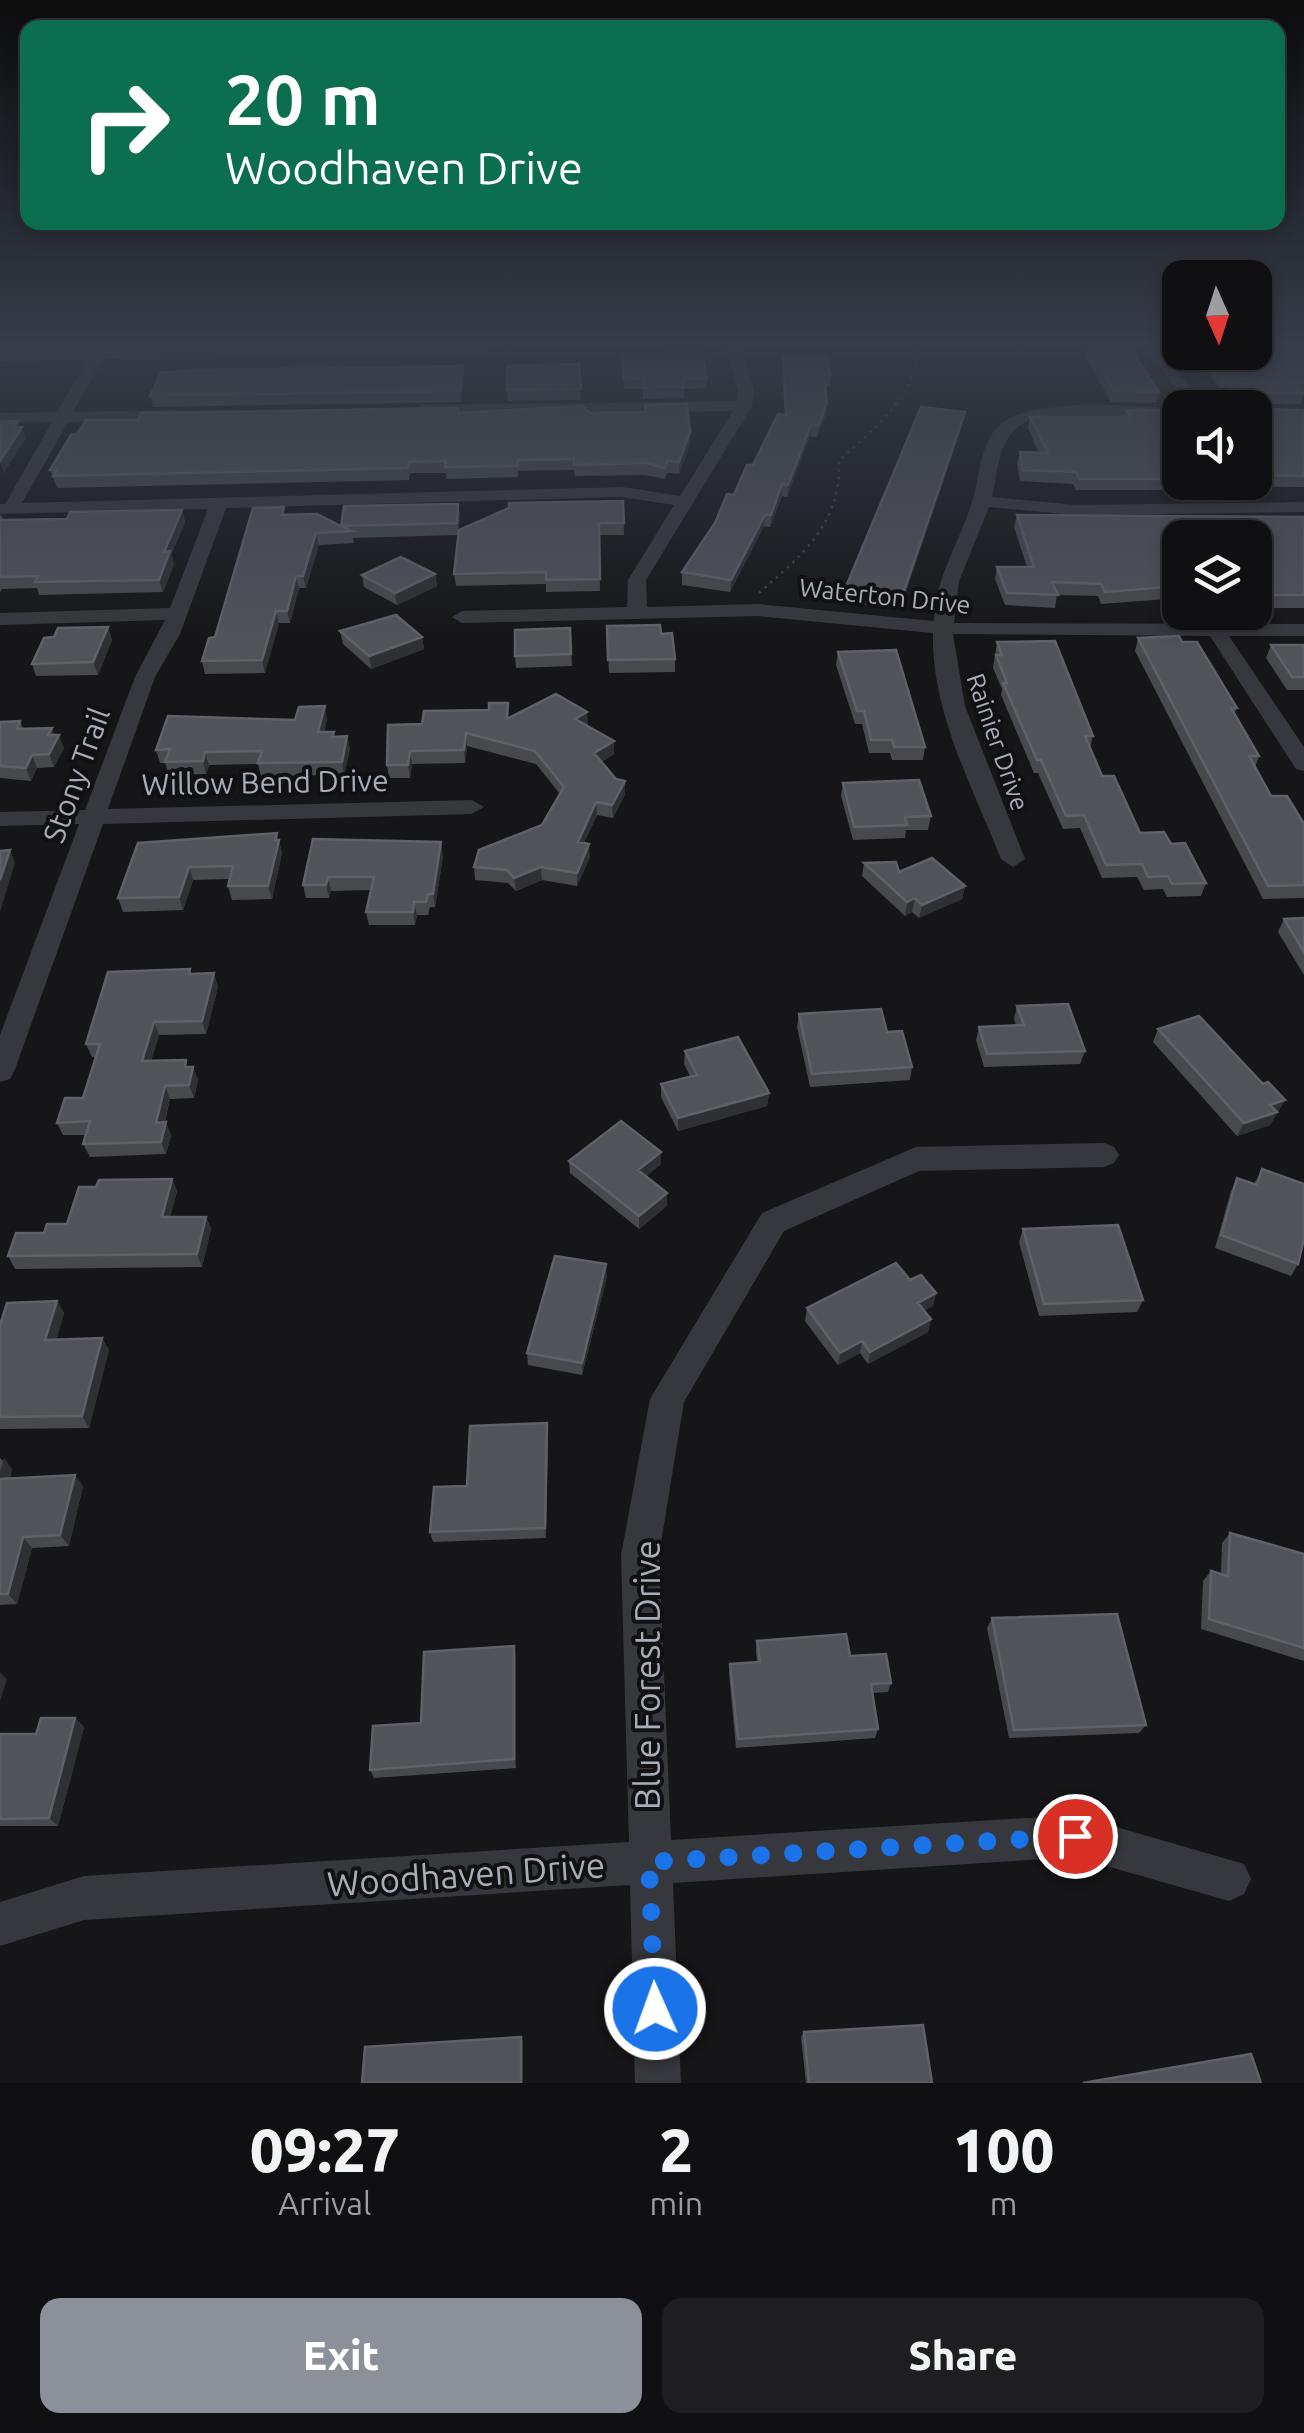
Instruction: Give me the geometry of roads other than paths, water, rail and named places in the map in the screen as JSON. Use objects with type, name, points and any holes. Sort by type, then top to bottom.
[{"type":"street","points":[[5,508],[48,443]]},
{"type":"street","points":[[637,613],[637,580],[721,443]]},
{"type":"street","name":"Rainier Drive","points":[[994,443],[982,501],[951,574],[944,629],[948,690],[1013,859]]},
{"type":"street","points":[[5,508],[604,492],[685,502]]},
{"type":"street","points":[[982,501],[1076,510],[1304,507]]},
{"type":"street","name":"Stony Trail","points":[[0,1072],[146,677],[178,614],[220,503]]},
{"type":"street","name":"Waterton Drive","points":[[462,618],[774,611],[944,629],[1304,630]]},
{"type":"street","points":[[0,619],[178,614]]},
{"type":"street","points":[[1216,631],[1304,764]]},
{"type":"street","name":"Willow Bend Drive","points":[[0,819],[472,807]]},
{"type":"street","name":"Blue Forest Drive","points":[[658,2083],[640,1555],[667,1399],[772,1222],[916,1159],[1104,1155]]},
{"type":"street","name":"Woodhaven Drive","points":[[0,1924],[84,1898],[1075,1836],[1229,1879]]}]
